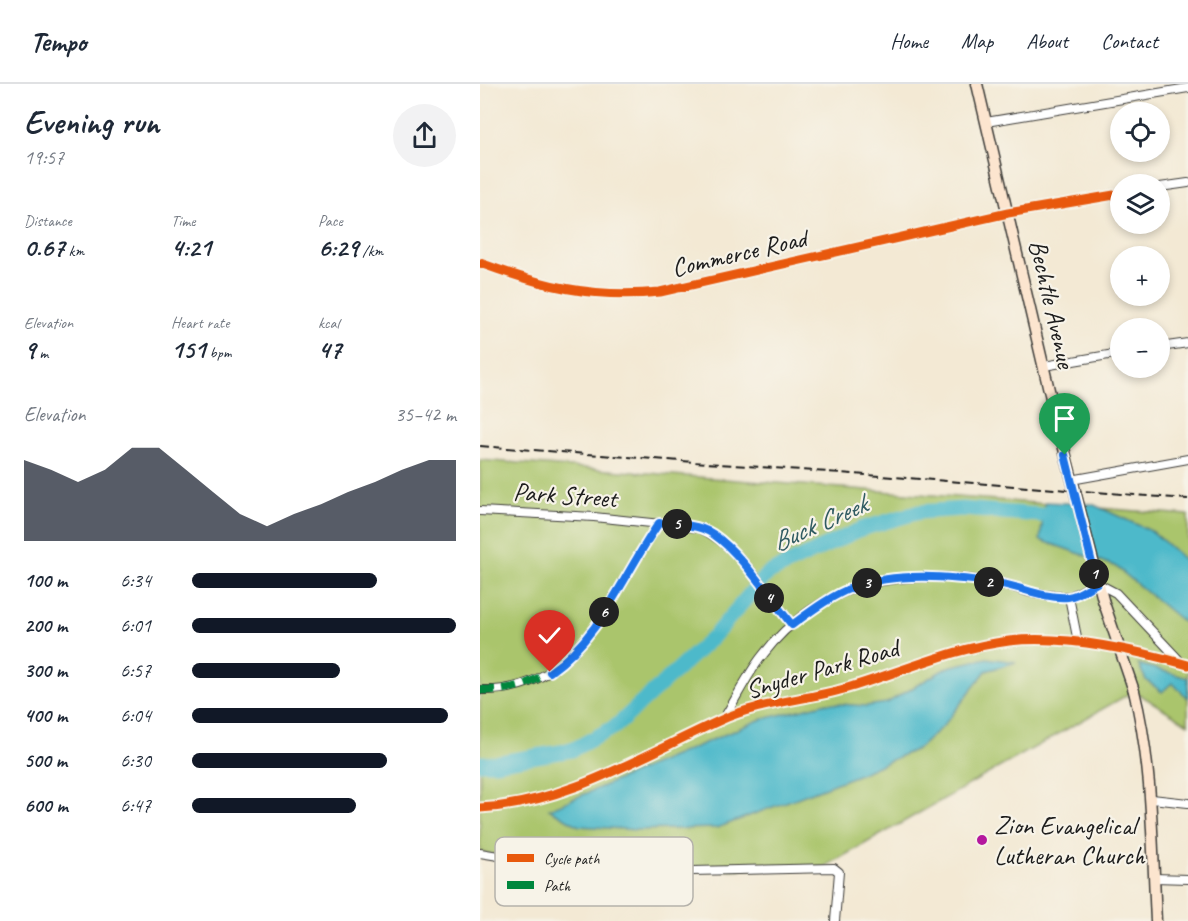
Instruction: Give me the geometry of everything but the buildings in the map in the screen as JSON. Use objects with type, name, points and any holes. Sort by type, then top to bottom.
[{"type":"main road","name":"Bechtle Avenue","points":[[977,84],[1093,568],[1134,691],[1148,760],[1152,799],[1156,921]]},
{"type":"street","points":[[986,122],[1188,88]]},
{"type":"street","points":[[1170,186],[1188,183]]},
{"type":"street","name":"Commerce Road","points":[[480,263],[531,282],[572,291],[611,295],[650,293],[1008,213],[1110,196]]},
{"type":"street","points":[[1170,346],[1188,343]]},
{"type":"street","points":[[1044,366],[1110,355]]},
{"type":"street","points":[[1071,480],[1188,459]]},
{"type":"street","name":"Park Street","points":[[480,511],[646,522]]},
{"type":"street","name":"Snyder Park Road","points":[[646,522],[699,528],[712,534],[751,574],[792,625]]},
{"type":"street","points":[[480,690],[506,689],[536,680],[556,668],[575,652],[601,618],[644,543],[659,523]]},
{"type":"street","name":"Snyder Park Road","points":[[724,718],[762,657],[792,625],[839,594],[868,582],[950,578],[999,583],[1030,593],[1070,597]]},
{"type":"street","points":[[1078,642],[1070,597],[1097,583],[1116,593],[1185,664]]},
{"type":"street","name":"Snyder Park Road","points":[[480,808],[514,804],[575,786],[656,752],[724,718],[846,688],[924,662],[992,644],[1028,640],[1078,642],[1185,664]]},
{"type":"street","points":[[1152,799],[1188,803]]},
{"type":"street","points":[[480,854],[495,856]]},
{"type":"street","points":[[693,871],[834,868],[839,872],[836,921]]},
{"type":"street","points":[[1154,878],[1188,879]]},
{"type":"green space","points":[[480,460],[1188,515],[1188,724],[1134,691],[824,867],[693,871],[693,837],[495,837],[495,855],[480,852]]},
{"type":"water","points":[[1045,502],[1092,504],[1153,532],[1188,563],[1188,626],[1115,566],[1040,540]]},
{"type":"water","points":[[987,658],[1016,662],[986,671],[944,725],[919,748],[855,776],[717,828],[637,830],[579,826],[549,809],[759,720],[827,703],[866,706],[887,703],[948,667]]},
{"type":"water","points":[[1138,664],[1188,678],[1188,698],[1172,683],[1162,692],[1146,680]]},
{"type":"waterway","name":"Buck Creek","points":[[480,763],[495,763],[572,750],[616,726],[713,637],[767,574],[861,529],[919,512],[963,509],[1052,516],[1061,520]]},
{"type":"railway","points":[[480,446],[1188,499]]},
{"type":"marked path","points":[[480,690],[515,687],[544,675],[568,657],[589,634],[608,607],[659,523]]},
{"type":"cycle path","points":[[480,263],[568,289],[612,294],[660,292],[1008,213],[1110,196]]},
{"type":"cycle path","points":[[480,808],[512,804],[574,787],[634,762],[735,714],[844,689],[946,655],[988,644],[1030,640],[1076,642],[1123,649],[1188,665]]},
{"type":"place","name":"Zion Evangelical Lutheran Church","points":[[982,840]]},
{"type":"route","points":[[550,672],[562,664],[587,638],[644,543],[659,523],[699,528],[712,534],[731,550],[792,625],[839,594],[868,582],[886,580],[950,578],[999,583],[1030,593],[1070,597],[1097,583],[1065,455]]}]
